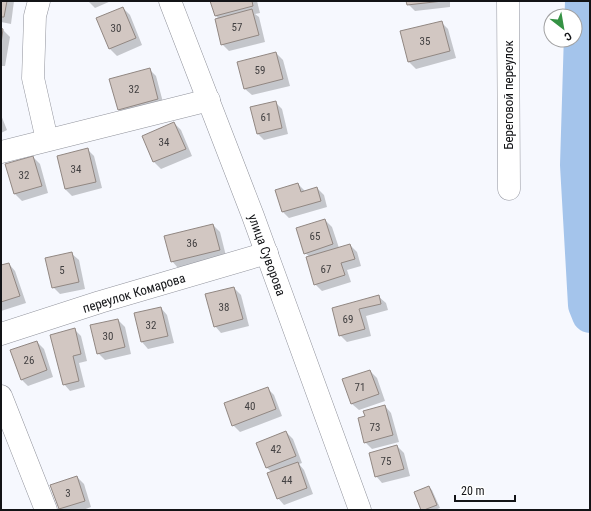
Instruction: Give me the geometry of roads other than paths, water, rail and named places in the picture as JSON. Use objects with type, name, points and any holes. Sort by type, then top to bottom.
[{"type":"street","points":[[39,1],[35,16],[33,78],[47,140]]},
{"type":"street","name":"улица Суворова","points":[[170,1],[267,253],[360,510]]},
{"type":"street","name":"Береговой переулок","points":[[508,1],[509,189]]},
{"type":"street","points":[[1,152],[209,100]]},
{"type":"street","name":"переулок Комарова","points":[[1,334],[100,302],[267,253]]},
{"type":"street","points":[[1,396],[46,510]]},
{"type":"waterway","points":[[583,1],[578,165],[586,305],[590,315]]}]
